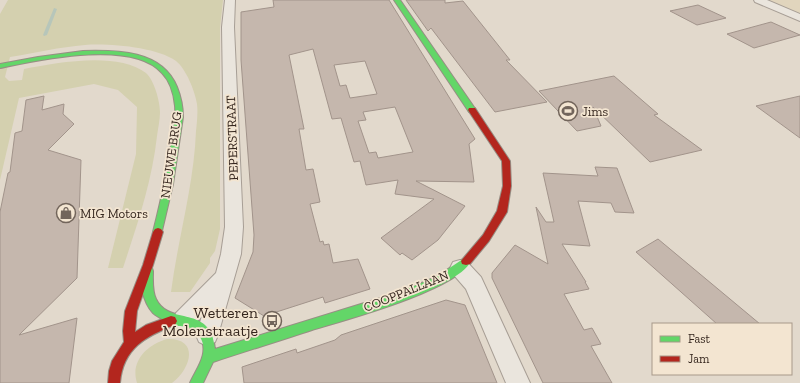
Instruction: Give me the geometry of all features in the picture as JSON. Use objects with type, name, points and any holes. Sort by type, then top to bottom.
[{"type":"main road","name":"COOPPALLAAN","points":[[209,357],[385,302],[426,286],[460,268],[486,238],[502,212],[507,186],[506,161],[397,0]]},
{"type":"main road","name":"NIEUWE BRUG","points":[[0,66],[80,53],[116,54],[142,59],[161,68],[173,85],[179,108],[175,147],[166,201],[148,265],[130,308],[128,326],[130,343]]},
{"type":"main road","name":"NIEUWE BRUG","points":[[148,265],[148,296],[153,307],[160,314],[194,323],[202,328],[207,336]]},
{"type":"main road","points":[[114,383],[116,366],[130,343],[150,327],[179,320]]},
{"type":"main road","points":[[196,383],[204,371],[209,357],[210,346],[207,336]]},
{"type":"street","name":"PEPERSTRAAT","points":[[207,336],[231,254],[234,226],[228,27],[230,0]]},
{"type":"street","points":[[760,0],[800,18]]},
{"type":"street","points":[[460,268],[474,283],[518,383]]},
{"type":"street","name":"PEPERSTRAAT","points":[[179,320],[224,276]]},
{"type":"shaded area","points":[[8,0],[223,0],[220,28],[220,229],[215,251],[210,258],[210,263],[190,292],[171,292],[195,151],[197,117],[197,104],[194,93],[190,81],[183,69],[176,61],[168,56],[145,49],[119,45],[76,46],[10,57],[5,77],[9,81],[22,80],[24,69],[86,60],[119,62],[134,66],[146,73],[152,80],[159,102],[160,115],[152,170],[139,219],[123,268],[108,268],[136,154],[137,107],[118,90],[94,84],[19,98],[0,180],[0,14]]},
{"type":"shaded area","points":[[763,0],[800,0],[800,16]]},
{"type":"shaded area","points":[[167,339],[177,340],[184,343],[188,349],[189,355],[184,370],[172,383],[137,383],[135,375],[136,368],[142,355],[153,345]]},
{"type":"building","points":[[273,0],[389,0],[475,139],[469,144],[474,182],[416,181],[465,206],[438,240],[412,260],[402,253],[400,255],[381,238],[434,199],[395,194],[398,180],[366,185],[360,161],[354,162],[341,118],[332,119],[313,49],[289,55],[304,129],[299,129],[306,170],[313,169],[320,202],[310,204],[320,242],[323,241],[324,245],[329,244],[333,263],[358,259],[370,289],[325,303],[323,297],[264,316],[235,298],[253,252],[254,235],[241,60],[241,12],[274,7]],"holes":[[[365,61],[377,94],[350,98],[346,85],[340,86],[334,65]],[[395,107],[413,152],[378,158],[376,152],[369,153],[358,121],[366,120],[363,112]]]},
{"type":"building","points":[[406,0],[445,0],[445,3],[463,1],[510,60],[506,60],[547,102],[495,112],[431,28],[428,31]]},
{"type":"building","points":[[698,5],[726,18],[697,25],[670,11]]},
{"type":"building","points":[[771,22],[800,35],[754,48],[727,34]]},
{"type":"building","points":[[614,76],[658,114],[654,115],[702,150],[650,162],[593,107],[601,126],[577,131],[539,91]]},
{"type":"building","points":[[44,96],[42,110],[64,104],[63,114],[74,124],[48,150],[81,160],[77,278],[19,335],[77,318],[69,383],[0,383],[0,212],[8,173],[10,172],[15,133],[22,131],[26,100]]},
{"type":"building","points":[[800,96],[800,138],[756,106]]},
{"type":"building","points":[[595,167],[617,168],[634,213],[615,212],[611,203],[578,201],[590,246],[562,244],[589,289],[564,294],[584,330],[592,328],[601,344],[591,346],[612,383],[543,383],[492,278],[492,273],[515,245],[548,264],[536,207],[546,222],[554,222],[543,173],[598,176]]},
{"type":"building","points":[[658,239],[759,323],[716,323],[636,252]]},
{"type":"building","points":[[446,300],[465,305],[497,383],[244,383],[242,367],[296,349],[297,353],[335,340],[341,335]]},
{"type":"waterway","points":[[45,35],[55,9]]},
{"type":"traffic: fast","points":[[397,0],[472,110]]},
{"type":"traffic: fast","points":[[0,66],[60,55],[105,53],[126,54],[145,59],[165,71],[171,80],[177,96],[179,114],[171,172],[158,232]]},
{"type":"traffic: fast","points":[[209,357],[362,310],[422,289],[455,271],[466,261]]},
{"type":"traffic: fast","points":[[148,271],[149,295],[154,306],[158,311],[173,320]]},
{"type":"traffic: fast","points":[[171,321],[180,320],[196,325],[202,330],[209,343],[208,360],[196,383]]},
{"type":"traffic: jam","points":[[466,261],[486,238],[502,212],[507,186],[506,161],[472,110]]},
{"type":"traffic: jam","points":[[130,343],[129,331],[131,311],[148,265],[158,232]]},
{"type":"traffic: jam","points":[[114,383],[115,371],[124,351],[140,335],[160,324],[171,321]]},
{"type":"place","name":"Jims","points":[[568,111]]},
{"type":"place","name":"MIG Motors","points":[[66,213]]},
{"type":"place","name":"Wetteren Molenstraatje","points":[[272,321]]}]
